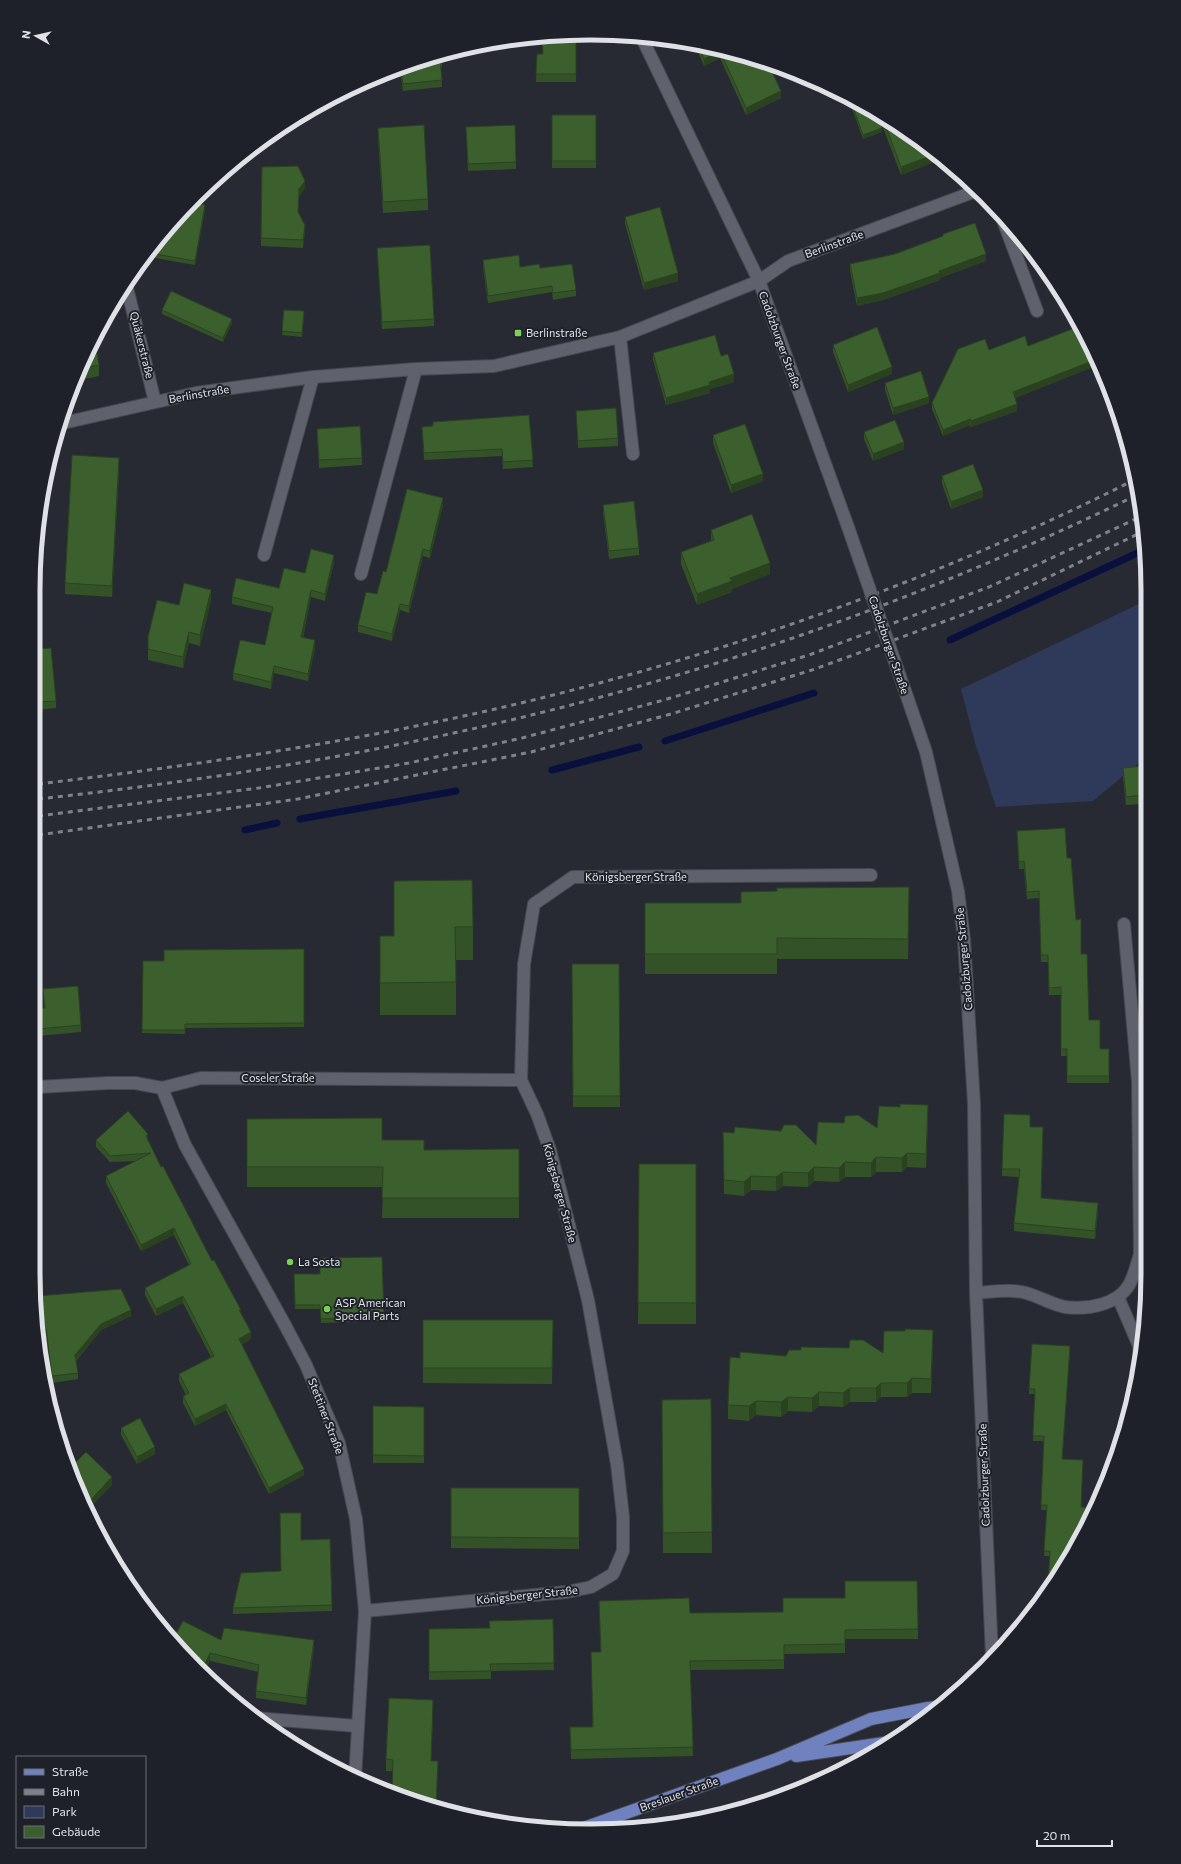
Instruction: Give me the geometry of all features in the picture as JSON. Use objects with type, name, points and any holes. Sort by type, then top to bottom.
[{"type":"main road","name":"Breslauer Straße","points":[[595,1824],[777,1759],[871,1719],[927,1709]]},
{"type":"main road","name":"Breslauer Straße","points":[[777,1759],[875,1744]]},
{"type":"street","name":"Cadolzburger Straße","points":[[644,43],[759,281],[848,527],[926,752],[958,891],[964,939],[974,1104],[976,1293],[992,1650]]},
{"type":"street","name":"Berlinstraße","points":[[67,422],[196,393],[313,377],[416,369],[494,366],[620,337],[759,281],[788,261],[971,193]]},
{"type":"street","points":[[1007,232],[1037,311]]},
{"type":"street","name":"Quäkerstraße","points":[[128,293],[155,402]]},
{"type":"street","points":[[620,337],[633,454]]},
{"type":"street","points":[[361,574],[416,369]]},
{"type":"street","points":[[264,556],[313,377]]},
{"type":"street","name":"Königsberger Straße","points":[[365,1611],[567,1592],[591,1587],[613,1574],[623,1551],[623,1517],[617,1464],[588,1300],[550,1150],[537,1114],[521,1080],[524,964],[534,904],[573,877],[871,875]]},
{"type":"street","points":[[976,1293],[1021,1292],[1065,1307],[1090,1307],[1118,1297],[1128,1286],[1140,1254],[1138,1081],[1124,924]]},
{"type":"street","name":"Coseler Straße","points":[[40,1087],[135,1083],[162,1088],[201,1078],[521,1080]]},
{"type":"street","name":"Stettiner Straße","points":[[162,1088],[185,1145],[306,1365],[340,1443],[356,1519],[365,1611],[355,1771]]},
{"type":"street","points":[[1118,1297],[1137,1337]]},
{"type":"street","points":[[268,1719],[357,1726]]},
{"type":"green space","points":[[1141,603],[1141,761],[1093,801],[996,807],[975,743],[961,689]]},
{"type":"building","points":[[576,40],[576,74],[536,74],[537,54],[543,54],[542,42]]},
{"type":"building","points":[[701,52],[713,54],[704,59]]},
{"type":"building","points":[[723,57],[772,71],[781,91],[746,108]]},
{"type":"building","points":[[440,61],[442,80],[403,84],[402,74]]},
{"type":"building","points":[[853,107],[880,123],[882,128],[863,135]]},
{"type":"building","points":[[552,115],[596,115],[596,161],[552,161]]},
{"type":"building","points":[[424,125],[428,199],[383,202],[378,128]]},
{"type":"building","points":[[515,125],[516,162],[468,164],[466,127]]},
{"type":"building","points":[[886,127],[929,157],[901,167]]},
{"type":"building","points":[[298,166],[305,181],[299,189],[298,212],[305,225],[303,240],[261,238],[262,167]]},
{"type":"building","points":[[199,204],[205,205],[195,261],[155,254]]},
{"type":"building","points":[[660,207],[678,273],[644,283],[625,217]]},
{"type":"building","points":[[975,223],[986,254],[939,271],[940,273],[883,293],[857,298],[850,264],[895,254],[943,236],[943,234]]},
{"type":"building","points":[[430,245],[434,319],[382,322],[377,248]]},
{"type":"building","points":[[519,255],[520,267],[539,264],[540,268],[572,264],[576,290],[553,293],[552,286],[488,296],[483,260]]},
{"type":"building","points":[[171,291],[232,319],[223,338],[162,310]]},
{"type":"building","points":[[284,310],[304,311],[302,333],[282,331]]},
{"type":"building","points":[[877,327],[892,367],[848,385],[833,345]]},
{"type":"building","points":[[1074,328],[1091,362],[1013,392],[1017,404],[971,421],[970,419],[943,430],[932,403],[958,349],[985,339],[989,350],[1025,336],[1028,346]]},
{"type":"building","points":[[715,335],[721,356],[728,354],[734,374],[709,382],[710,385],[666,398],[653,353]]},
{"type":"building","points":[[96,349],[99,365],[88,367]]},
{"type":"building","points":[[921,371],[929,397],[893,408],[885,383]]},
{"type":"building","points":[[616,408],[618,438],[578,441],[576,411]]},
{"type":"building","points":[[529,415],[533,460],[503,462],[502,449],[424,453],[422,427],[433,426],[433,422]]},
{"type":"building","points":[[895,420],[904,442],[873,454],[864,432]]},
{"type":"building","points":[[745,424],[763,474],[731,485],[713,435]]},
{"type":"building","points":[[360,426],[362,458],[319,460],[317,429]]},
{"type":"building","points":[[72,455],[119,458],[112,586],[65,583]]},
{"type":"building","points":[[973,464],[983,490],[951,502],[942,476]]},
{"type":"building","points":[[407,489],[443,498],[430,551],[423,549],[409,606],[400,604],[392,634],[358,625],[366,592],[377,594],[383,571],[386,572]]},
{"type":"building","points":[[634,501],[639,548],[609,551],[603,505]]},
{"type":"building","points":[[752,514],[770,563],[730,578],[732,581],[697,594],[681,552],[714,540],[711,530]]},
{"type":"building","points":[[311,549],[334,555],[325,594],[311,590],[301,637],[315,640],[308,674],[274,666],[271,682],[233,673],[240,640],[265,645],[273,607],[232,597],[236,578],[279,588],[284,568],[305,573]]},
{"type":"building","points":[[184,583],[211,590],[200,635],[189,632],[183,657],[148,649],[148,637],[157,600],[179,605]]},
{"type":"building","points":[[51,648],[56,701],[40,702],[40,649]]},
{"type":"building","points":[[1141,766],[1141,795],[1126,797],[1123,768]]},
{"type":"building","points":[[1065,828],[1067,858],[1071,858],[1076,920],[1081,919],[1081,954],[1087,954],[1089,1020],[1100,1020],[1100,1049],[1109,1049],[1109,1076],[1067,1076],[1067,1049],[1061,1049],[1061,987],[1049,988],[1048,955],[1041,955],[1039,891],[1027,892],[1024,861],[1019,862],[1017,831]]},
{"type":"building","points":[[472,880],[473,927],[455,927],[456,982],[380,983],[380,936],[394,936],[394,881]]},
{"type":"building","points":[[909,887],[908,939],[777,938],[777,954],[645,954],[645,903],[741,903],[741,892],[777,891],[777,888]]},
{"type":"building","points":[[304,949],[304,1023],[185,1024],[185,1030],[142,1030],[143,961],[164,961],[164,950]]},
{"type":"building","points":[[572,964],[619,964],[620,1096],[573,1096]]},
{"type":"building","points":[[78,986],[81,1025],[40,1029],[40,1008],[45,1008],[43,989]]},
{"type":"building","points":[[900,1104],[928,1105],[926,1154],[907,1153],[902,1158],[876,1157],[871,1163],[845,1162],[839,1168],[814,1167],[808,1173],[783,1172],[776,1177],[751,1176],[744,1182],[724,1180],[723,1132],[734,1133],[735,1127],[781,1131],[784,1125],[796,1125],[816,1145],[818,1122],[844,1123],[845,1116],[858,1115],[877,1128],[879,1106],[900,1107]]},
{"type":"building","points":[[128,1111],[148,1134],[146,1136],[161,1167],[163,1166],[212,1261],[214,1260],[241,1310],[239,1310],[251,1332],[239,1339],[304,1469],[269,1488],[226,1404],[195,1419],[183,1396],[189,1393],[179,1374],[214,1356],[183,1296],[156,1309],[145,1288],[191,1264],[174,1228],[141,1245],[106,1176],[151,1153],[110,1156],[96,1140]]},
{"type":"building","points":[[1004,1114],[1030,1115],[1030,1127],[1043,1127],[1041,1198],[1098,1203],[1095,1231],[1014,1223],[1020,1169],[1002,1169]]},
{"type":"building","points":[[382,1118],[382,1140],[424,1140],[424,1150],[519,1149],[519,1198],[382,1198],[383,1167],[247,1167],[247,1119]]},
{"type":"building","points":[[639,1164],[696,1164],[696,1303],[638,1303]]},
{"type":"building","points":[[382,1257],[384,1317],[321,1319],[320,1305],[295,1305],[294,1274],[320,1274],[320,1258]]},
{"type":"building","points":[[121,1289],[131,1310],[101,1324],[75,1355],[78,1373],[52,1376],[46,1329],[43,1329],[41,1296]]},
{"type":"building","points":[[423,1320],[553,1320],[552,1368],[423,1368]]},
{"type":"building","points":[[905,1329],[933,1330],[931,1379],[912,1378],[907,1383],[881,1383],[876,1388],[850,1388],[843,1393],[819,1392],[812,1398],[788,1397],[781,1402],[756,1401],[749,1406],[728,1405],[730,1357],[740,1358],[740,1352],[786,1356],[789,1350],[801,1350],[801,1347],[849,1348],[850,1340],[863,1340],[883,1353],[884,1331],[905,1331]]},
{"type":"building","points":[[1032,1344],[1070,1346],[1062,1459],[1083,1460],[1081,1507],[1085,1507],[1085,1515],[1067,1549],[1048,1578],[1050,1551],[1044,1551],[1047,1505],[1041,1505],[1044,1436],[1033,1436],[1035,1389],[1029,1389]]},
{"type":"building","points":[[711,1399],[712,1532],[663,1533],[662,1400]]},
{"type":"building","points":[[373,1406],[424,1407],[424,1456],[373,1455]]},
{"type":"building","points":[[140,1418],[155,1447],[137,1457],[121,1428]]},
{"type":"building","points":[[86,1452],[112,1477],[90,1501],[82,1484],[74,1464]]},
{"type":"building","points":[[451,1488],[579,1488],[579,1538],[451,1537]]},
{"type":"building","points":[[280,1513],[301,1513],[301,1540],[330,1539],[332,1605],[233,1608],[241,1573],[281,1571]]},
{"type":"building","points":[[845,1581],[917,1581],[918,1629],[845,1630],[845,1644],[784,1645],[784,1660],[690,1661],[693,1747],[571,1750],[570,1727],[593,1727],[591,1652],[601,1652],[599,1601],[689,1598],[690,1613],[783,1612],[783,1598],[845,1598]]},
{"type":"building","points":[[553,1619],[554,1663],[490,1664],[491,1671],[429,1672],[429,1629],[490,1628],[489,1621]]},
{"type":"building","points":[[183,1621],[221,1640],[224,1628],[314,1640],[306,1698],[256,1691],[259,1665],[210,1653],[204,1666],[166,1623],[177,1632]]},
{"type":"building","points":[[389,1698],[433,1700],[431,1761],[438,1761],[436,1802],[392,1787],[393,1760],[386,1759]]},
{"type":"waterway","points":[[950,640],[1140,552]]},
{"type":"waterway","points":[[665,741],[814,693]]},
{"type":"waterway","points":[[552,770],[639,747]]},
{"type":"waterway","points":[[300,819],[456,791]]},
{"type":"waterway","points":[[245,830],[277,823]]},
{"type":"railway","points":[[40,784],[171,767],[372,735],[504,707],[642,671],[714,650],[785,626],[926,574],[996,545],[1130,482]]},
{"type":"railway","points":[[40,799],[196,779],[354,753],[432,738],[587,701],[725,661],[844,620],[962,574],[1132,497]]},
{"type":"railway","points":[[40,816],[259,788],[409,763],[522,738],[664,700],[809,655],[989,587],[1136,519]]},
{"type":"railway","points":[[40,835],[298,799],[531,752],[671,714],[815,669],[997,602],[1138,534]]},
{"type":"place","name":"Berlinstraße","points":[[518,333]]},
{"type":"place","name":"La Sosta","points":[[290,1262]]},
{"type":"place","name":"ASP American Special Parts","points":[[327,1309]]}]
